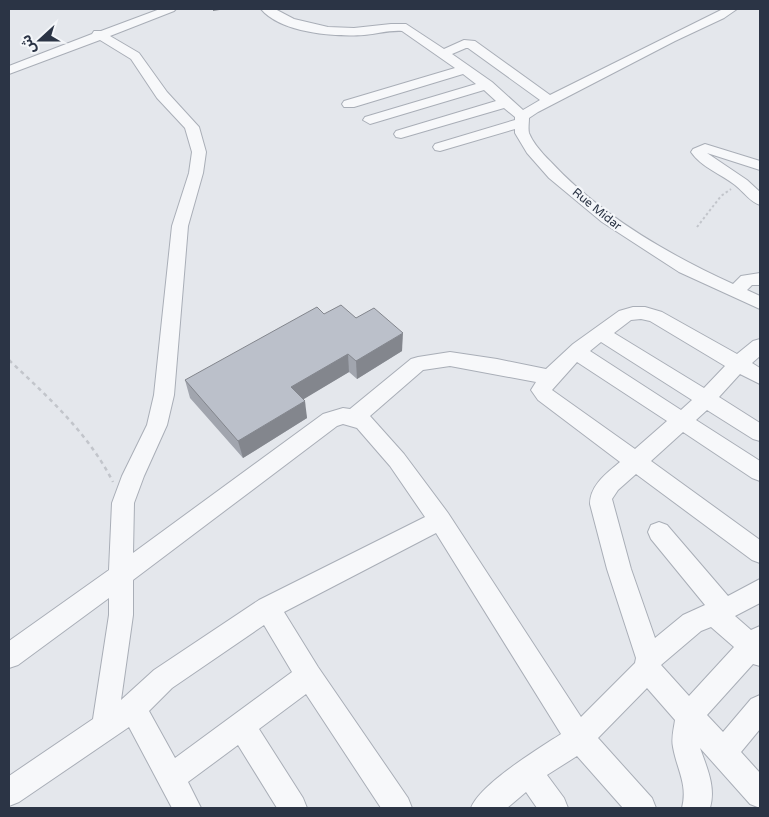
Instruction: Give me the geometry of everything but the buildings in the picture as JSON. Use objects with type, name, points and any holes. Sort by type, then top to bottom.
[{"type":"street","points":[[9,70],[98,34],[170,9]]},
{"type":"street","points":[[267,9],[291,23],[326,30],[358,31],[404,27],[484,83],[508,102],[521,119]]},
{"type":"street","points":[[440,147],[521,119],[550,100],[731,9]]},
{"type":"street","points":[[98,34],[135,56],[162,95],[192,127],[199,152],[196,173],[180,226],[164,395],[157,425],[133,476],[123,504],[121,615],[112,667],[105,727]]},
{"type":"street","points":[[443,54],[470,43],[510,69],[550,100]]},
{"type":"street","points":[[348,104],[465,69]]},
{"type":"street","points":[[370,120],[484,83],[510,69]]},
{"type":"street","points":[[401,134],[508,102]]},
{"type":"street","name":"Rue Midar","points":[[521,119],[525,141],[541,164],[616,225],[675,263],[760,303]]},
{"type":"street","points":[[760,166],[705,148],[700,150],[698,154],[742,183],[760,200]]},
{"type":"street","points":[[735,292],[747,280],[760,279]]},
{"type":"street","points":[[760,377],[740,363],[656,316],[642,312],[625,314],[548,378],[541,390],[545,395],[760,552]]},
{"type":"street","points":[[601,333],[760,433]]},
{"type":"street","points":[[760,346],[740,363],[683,420],[635,461],[604,491],[601,504],[648,663],[689,715],[760,794]]},
{"type":"street","points":[[577,352],[760,472]]},
{"type":"street","points":[[354,417],[418,364],[450,359],[497,366],[548,378]]},
{"type":"street","points":[[9,656],[330,420],[344,416],[354,417],[364,422],[379,436],[440,520],[579,738],[642,808]]},
{"type":"street","points":[[9,792],[133,708],[163,679],[268,608],[440,520]]},
{"type":"street","points":[[659,532],[719,611],[758,646],[689,715],[686,746],[697,782],[699,797],[696,808]]},
{"type":"street","points":[[485,808],[528,772],[579,738],[648,663],[692,623],[760,590]]},
{"type":"street","points":[[268,608],[309,676],[398,808]]},
{"type":"street","points":[[171,778],[309,676]]},
{"type":"street","points":[[133,708],[186,808]]},
{"type":"street","points":[[723,752],[760,708]]},
{"type":"street","points":[[241,726],[293,808]]},
{"type":"street","points":[[528,772],[554,808]]},
{"type":"path","points":[[697,227],[721,196],[742,183]]},
{"type":"path","points":[[9,360],[90,439],[105,462],[123,504]]}]
